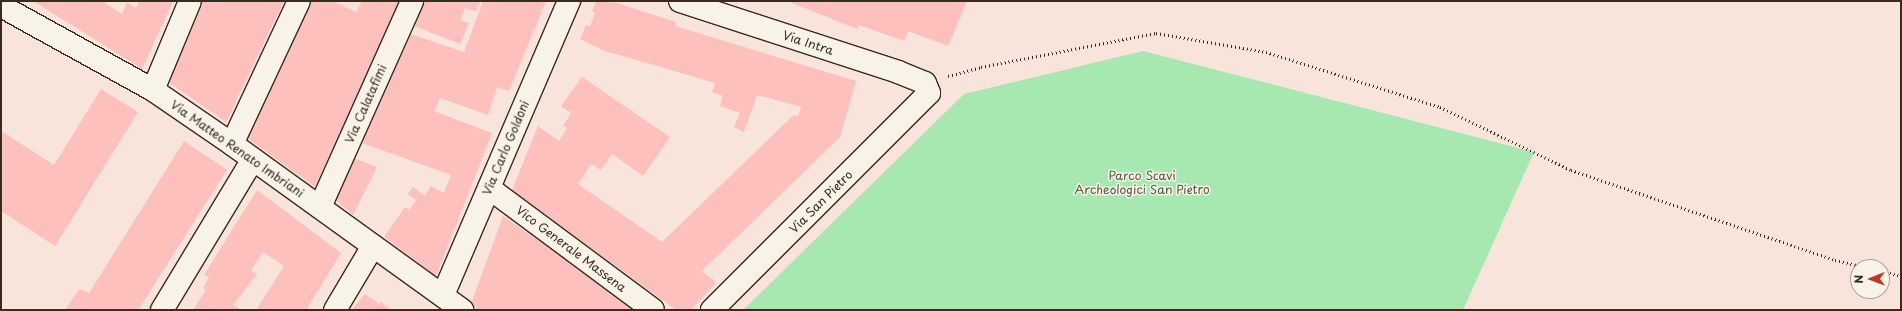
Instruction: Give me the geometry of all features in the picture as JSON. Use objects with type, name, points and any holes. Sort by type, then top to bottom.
[{"type":"street","points":[[153,90],[190,1]]},
{"type":"street","points":[[232,144],[299,1]]},
{"type":"street","name":"Via Calatafimi","points":[[320,207],[412,1]]},
{"type":"street","name":"Via Carlo Goldoni","points":[[443,295],[569,1]]},
{"type":"street","name":"Via Intra","points":[[680,1],[927,88]]},
{"type":"street","name":"Via Matteo Renato Imbriani","points":[[1,6],[153,90],[232,144],[462,310]]},
{"type":"street","name":"Via San Pietro","points":[[712,310],[927,88]]},
{"type":"street","points":[[162,310],[253,159]]},
{"type":"street","name":"Vico Generale Massena","points":[[489,188],[653,310]]},
{"type":"street","points":[[335,310],[374,246]]},
{"type":"path","points":[[927,88],[981,67],[1156,33],[1266,52],[1440,107],[1571,170],[1835,260],[1850,264]]},
{"type":"path","points":[[1890,273],[1901,276]]},
{"type":"green space","name":"Parco Scavi Archeologici San Pietro","points":[[1143,51],[1534,152],[1463,310],[743,310],[964,94]]},
{"type":"building","points":[[33,1],[102,1],[122,14],[127,2],[136,8],[139,1],[173,1],[142,69]]},
{"type":"building","points":[[200,1],[284,1],[226,122],[165,80]]},
{"type":"building","points":[[310,1],[333,1],[356,12],[362,1],[400,1],[315,187],[247,138]]},
{"type":"building","points":[[424,1],[480,1],[476,12],[465,8],[460,20],[469,23],[460,44],[414,26]]},
{"type":"building","points":[[483,1],[546,1],[509,91],[497,87],[488,115],[440,98],[434,111],[492,133],[436,276],[384,237],[405,207],[409,210],[416,200],[408,194],[413,187],[425,196],[431,186],[444,193],[451,175],[362,143],[411,34],[464,52]]},
{"type":"building","points":[[596,1],[617,3],[676,22],[675,26],[856,81],[840,137],[702,271],[716,283],[691,310],[676,310],[512,190],[538,126],[559,141],[567,128],[563,126],[571,113],[561,106],[582,77],[670,137],[643,176],[612,154],[601,170],[591,164],[578,184],[662,242],[782,126],[794,115],[798,116],[801,107],[757,95],[744,132],[734,127],[740,113],[720,106],[723,96],[712,92],[715,83],[602,50],[580,39],[586,25],[590,26],[595,13],[592,11]]},
{"type":"building","points":[[787,1],[967,1],[948,46],[908,31],[904,41],[859,25],[857,29]]},
{"type":"building","points":[[101,89],[138,112],[55,246],[1,211],[1,131],[54,165]]},
{"type":"building","points":[[184,141],[227,170],[138,310],[65,310],[79,289],[89,293]]},
{"type":"building","points":[[354,158],[377,167],[353,215],[335,200]]},
{"type":"building","points":[[257,190],[341,253],[306,310],[256,310],[284,266],[263,252],[251,270],[257,274],[233,305],[241,310],[193,310],[206,290],[203,288],[209,277],[204,275]]},
{"type":"building","points":[[503,216],[636,310],[478,310],[471,304]]},
{"type":"building","points":[[365,294],[379,304],[381,302],[390,310],[352,310]]}]
